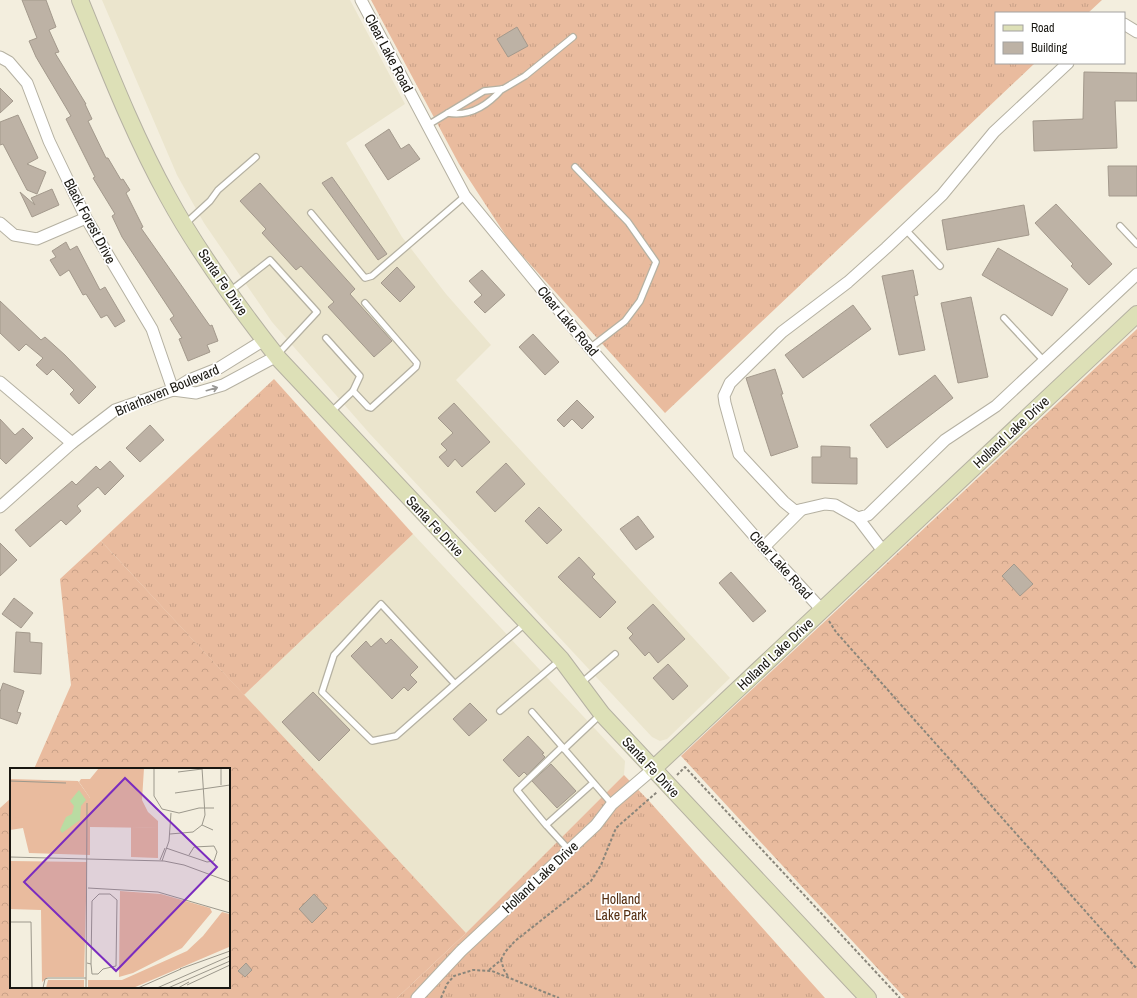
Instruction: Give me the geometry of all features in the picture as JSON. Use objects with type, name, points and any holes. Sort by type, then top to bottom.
[{"type":"main road","name":"Santa Fe Drive","points":[[80,0],[126,113],[168,197],[229,292],[264,340],[277,356],[560,659],[602,714],[666,784],[868,998]]},
{"type":"main road","name":"Holland Lake Drive","points":[[653,769],[883,551],[1137,314]]},
{"type":"street","name":"Clear Lake Road","points":[[361,0],[465,196],[590,348],[764,547],[822,610]]},
{"type":"street","points":[[1125,25],[1137,32]]},
{"type":"street","name":"Black Forest Drive","points":[[0,57],[9,62],[26,83],[49,141],[86,218],[152,329],[174,390]]},
{"type":"street","points":[[883,551],[858,518],[835,505],[816,504],[795,511],[790,508],[739,454],[725,403],[726,389],[730,383],[782,332],[848,282],[942,194],[994,132],[1067,64]]},
{"type":"street","points":[[0,223],[14,235],[37,239],[86,218]]},
{"type":"street","points":[[858,518],[868,515],[945,440],[996,406],[1137,274]]},
{"type":"street","name":"Briarhaven Boulevard","points":[[0,507],[72,443],[115,410],[174,390],[189,380],[219,368],[264,340]]},
{"type":"street","points":[[174,390],[196,393],[224,386],[277,356]]},
{"type":"street","points":[[0,382],[72,443]]},
{"type":"street","points":[[764,547],[801,510]]},
{"type":"street","name":"Holland Lake Drive","points":[[417,998],[461,951],[596,825],[612,804],[653,769]]},
{"type":"lane","points":[[448,113],[466,113],[491,101],[502,89],[525,76],[573,37]]},
{"type":"lane","points":[[428,125],[484,91],[502,89]]},
{"type":"lane","points":[[185,224],[210,201],[218,190],[256,157]]},
{"type":"lane","points":[[575,166],[628,222],[656,262],[640,301],[633,311],[625,321],[590,348]]},
{"type":"lane","points":[[310,213],[366,278],[372,276],[465,196]]},
{"type":"lane","points":[[1120,226],[1137,244]]},
{"type":"lane","points":[[905,229],[940,266]]},
{"type":"lane","points":[[229,292],[270,260],[273,261],[317,312],[277,356]]},
{"type":"lane","points":[[353,391],[368,407],[371,408],[416,367],[417,363],[365,303]]},
{"type":"lane","points":[[1004,318],[1044,361]]},
{"type":"lane","points":[[326,338],[360,376],[353,391],[330,413]]},
{"type":"lane","points":[[455,684],[381,604],[334,655],[322,692],[372,741],[396,736],[526,623]]},
{"type":"lane","points":[[580,684],[615,654]]},
{"type":"lane","points":[[500,711],[560,659]]},
{"type":"lane","points":[[532,712],[612,804]]},
{"type":"lane","points":[[568,850],[517,790],[602,714]]},
{"type":"lane","points":[[547,826],[593,783]]},
{"type":"path","points":[[822,610],[836,632],[1137,969]]},
{"type":"path","points":[[441,998],[447,984],[454,976],[473,970],[488,970],[494,968],[515,941],[591,880],[601,865],[616,828],[685,767],[900,998]]},
{"type":"path","points":[[501,960],[504,970],[509,977]]},
{"type":"path","points":[[488,970],[560,998]]},
{"type":"shaded area","points":[[102,0],[350,0],[405,104],[346,143],[402,237],[446,294],[491,345],[456,380],[730,678],[667,739],[660,741],[652,737],[370,434],[272,322],[204,223],[177,175]]},
{"type":"shaded area","points":[[413,534],[625,761],[624,775],[466,933],[244,695]]},
{"type":"green space","points":[[371,0],[1102,0],[1089,12],[995,12],[995,64],[1034,64],[665,413],[510,242],[459,164]]},
{"type":"green space","points":[[1137,329],[1137,998],[905,998],[681,756]]},
{"type":"green space","points":[[274,379],[413,534],[244,695],[101,541]]},
{"type":"green space","points":[[101,541],[466,933],[397,998],[0,998],[0,808],[10,799],[10,988],[230,988],[230,768],[34,768],[71,685],[60,579]]},
{"type":"green space","name":"Holland Lake Park","points":[[624,775],[650,802],[825,998],[397,998],[466,933]]},
{"type":"building","points":[[22,0],[46,0],[56,27],[49,30],[59,52],[55,53],[86,104],[92,119],[88,121],[106,158],[108,158],[121,180],[123,179],[130,190],[126,193],[143,227],[141,228],[210,326],[212,325],[218,341],[207,345],[210,352],[188,361],[179,339],[182,338],[170,319],[174,316],[122,237],[112,216],[115,214],[93,178],[95,177],[66,119],[71,116],[36,57],[29,41],[37,38]]},
{"type":"building","points":[[517,27],[528,46],[508,57],[497,39]]},
{"type":"building","points":[[1084,72],[1137,73],[1137,101],[1115,101],[1117,148],[1034,151],[1033,121],[1083,119]]},
{"type":"building","points":[[0,88],[13,101],[0,113]]},
{"type":"building","points":[[18,115],[38,158],[27,164],[46,172],[37,194],[27,190],[3,144],[0,145],[0,122]]},
{"type":"building","points":[[389,129],[401,149],[409,144],[420,159],[388,180],[365,145]]},
{"type":"building","points":[[1108,166],[1137,166],[1137,196],[1109,196]]},
{"type":"building","points":[[332,177],[387,254],[378,260],[322,183]]},
{"type":"building","points":[[260,183],[355,289],[350,294],[392,341],[374,357],[328,307],[334,302],[301,266],[296,270],[262,233],[266,229],[240,201]]},
{"type":"building","points":[[52,189],[59,205],[32,217],[20,192],[35,205],[31,198]]},
{"type":"building","points":[[1056,204],[1112,264],[1089,285],[1071,266],[1073,264],[1035,223]]},
{"type":"building","points":[[1024,205],[1029,235],[947,250],[942,220]]},
{"type":"building","points":[[66,242],[70,250],[77,246],[100,290],[105,287],[125,321],[115,327],[107,315],[101,318],[86,294],[83,295],[69,270],[60,276],[50,260],[56,257],[52,251]]},
{"type":"building","points":[[998,248],[1068,289],[1052,316],[982,275]]},
{"type":"building","points":[[397,267],[415,287],[400,302],[381,283]]},
{"type":"building","points":[[482,270],[505,295],[485,313],[474,302],[482,295],[469,281]]},
{"type":"building","points":[[913,270],[918,295],[914,296],[925,350],[899,355],[882,276]]},
{"type":"building","points":[[971,297],[988,377],[958,383],[941,303]]},
{"type":"building","points":[[0,301],[41,340],[45,337],[96,387],[79,404],[70,394],[74,390],[53,369],[47,375],[36,365],[43,358],[26,344],[19,351],[0,333]]},
{"type":"building","points":[[853,305],[871,329],[803,378],[785,355]]},
{"type":"building","points":[[533,334],[559,362],[545,375],[519,347]]},
{"type":"building","points":[[775,369],[783,394],[781,394],[798,447],[771,456],[746,378]]},
{"type":"building","points":[[935,375],[953,398],[887,448],[870,425]]},
{"type":"building","points":[[577,400],[594,417],[582,429],[572,419],[564,427],[557,420]]},
{"type":"building","points":[[454,403],[490,442],[462,467],[455,459],[448,467],[439,457],[447,450],[441,444],[453,433],[438,418]]},
{"type":"building","points":[[0,419],[15,435],[23,428],[33,438],[6,464],[0,458]]},
{"type":"building","points":[[150,425],[164,440],[140,462],[126,448]]},
{"type":"building","points":[[821,446],[850,447],[850,458],[857,458],[857,484],[812,483],[812,457],[821,457]]},
{"type":"building","points":[[110,461],[124,476],[105,495],[98,487],[77,506],[81,511],[66,525],[61,520],[30,547],[15,530],[72,481],[76,485],[96,466],[100,470]]},
{"type":"building","points":[[506,463],[525,484],[495,512],[476,492]]},
{"type":"building","points":[[539,507],[562,530],[547,544],[525,521]]},
{"type":"building","points":[[638,516],[654,537],[636,550],[620,529]]},
{"type":"building","points":[[0,543],[17,560],[0,576]]},
{"type":"building","points":[[579,557],[595,574],[592,577],[616,602],[600,618],[558,577]]},
{"type":"building","points":[[1014,564],[1033,584],[1020,596],[1002,576]]},
{"type":"building","points":[[731,572],[766,611],[753,622],[719,583]]},
{"type":"building","points":[[14,598],[33,613],[21,628],[2,614]]},
{"type":"building","points":[[653,604],[685,639],[658,663],[649,652],[645,656],[629,638],[633,634],[627,628]]},
{"type":"building","points":[[16,632],[30,633],[30,642],[42,643],[41,674],[14,672]]},
{"type":"building","points":[[381,638],[386,644],[391,639],[418,667],[410,675],[417,682],[408,691],[404,687],[392,699],[351,656],[366,641],[371,647]]},
{"type":"building","points":[[668,664],[688,686],[673,700],[653,678]]},
{"type":"building","points":[[3,683],[24,691],[17,712],[21,713],[17,724],[0,718],[0,692]]},
{"type":"building","points":[[313,692],[350,730],[319,761],[282,722]]},
{"type":"building","points":[[470,703],[487,720],[469,736],[453,719]]},
{"type":"building","points":[[528,736],[544,753],[542,754],[545,757],[527,775],[524,772],[519,777],[503,760]]},
{"type":"building","points":[[551,764],[576,791],[557,808],[532,781]]},
{"type":"building","points":[[314,894],[327,908],[312,923],[299,909]]},
{"type":"building","points":[[246,963],[252,970],[245,977],[238,971]]}]
